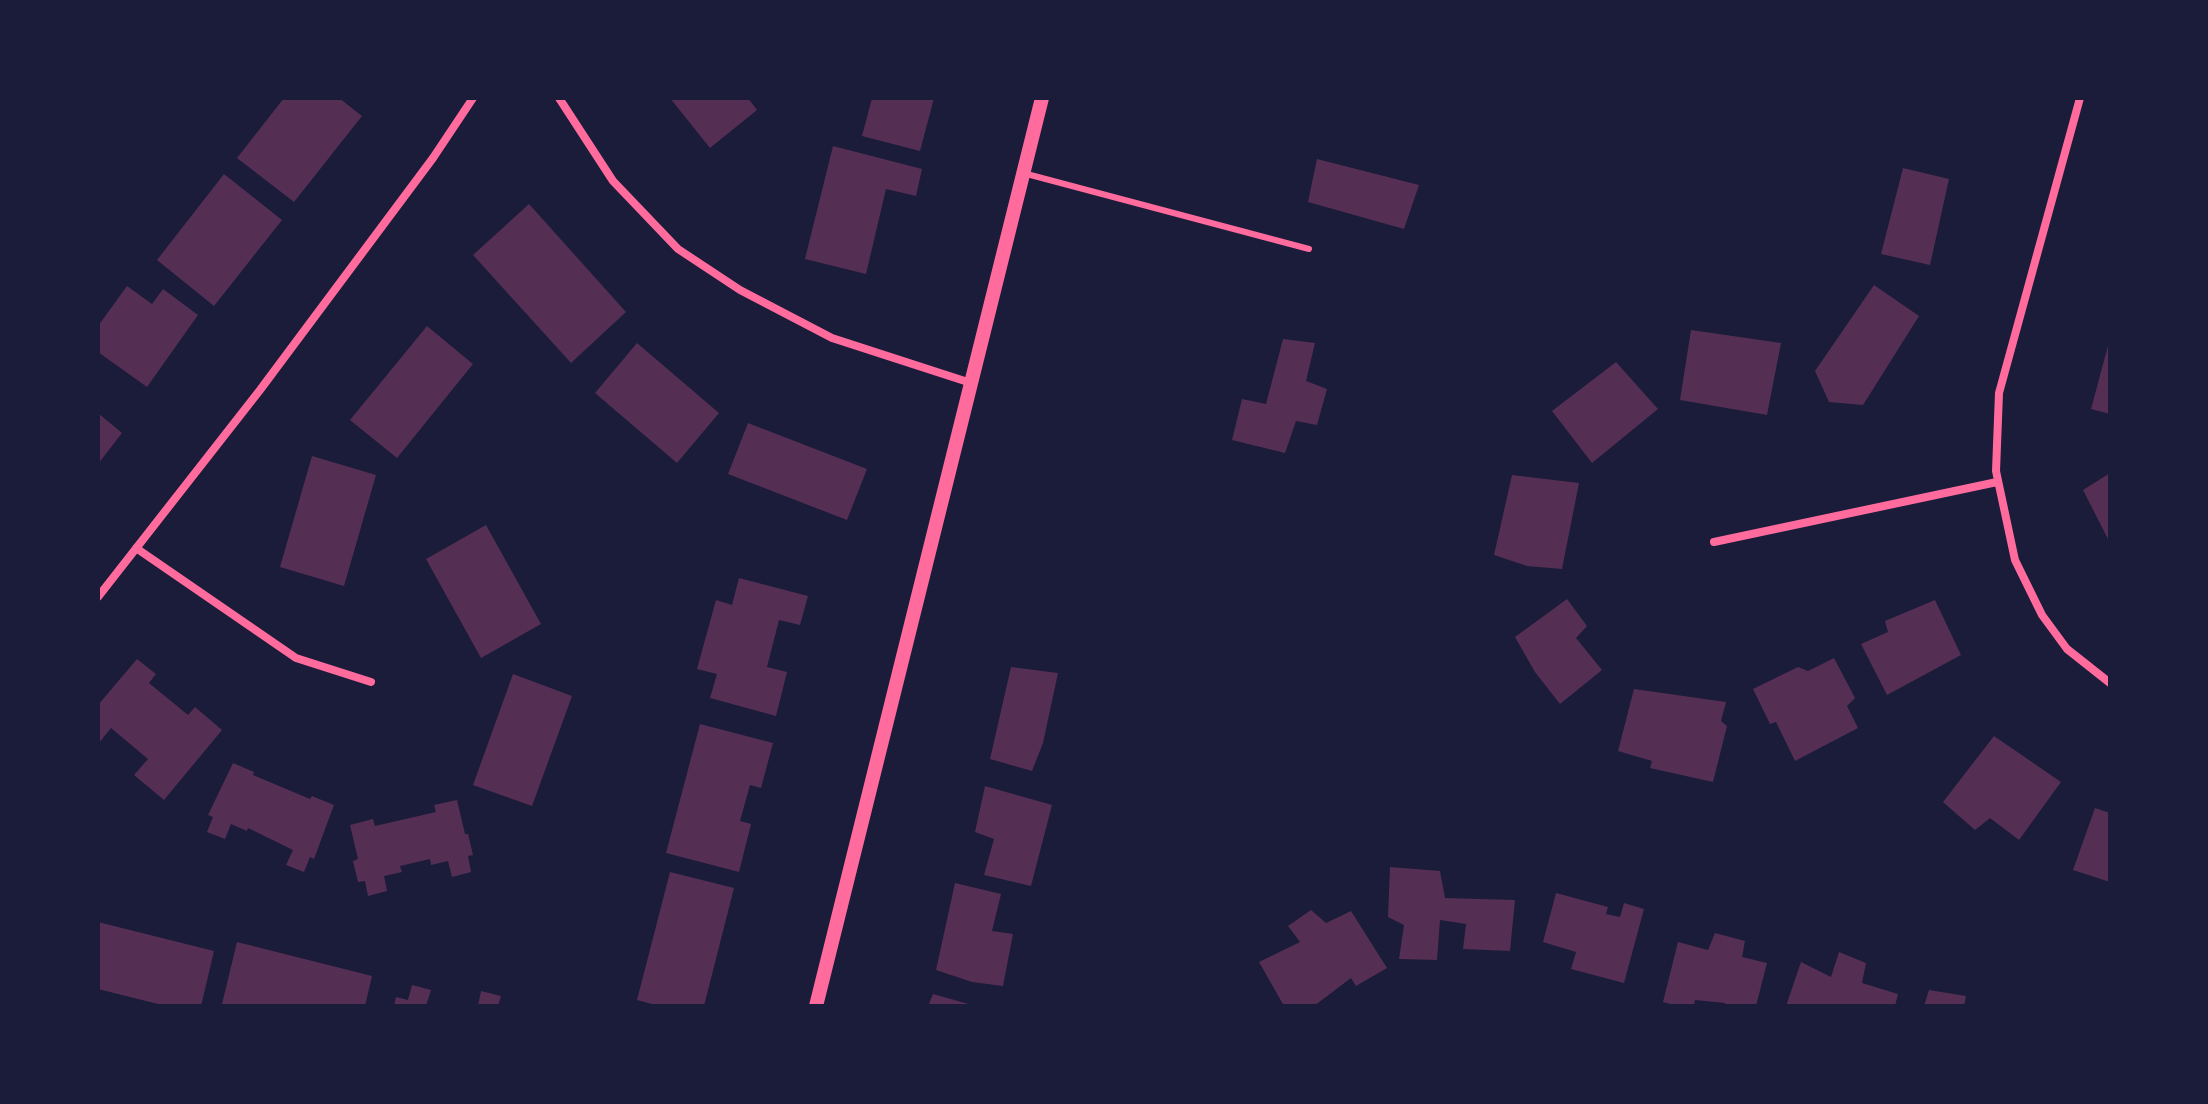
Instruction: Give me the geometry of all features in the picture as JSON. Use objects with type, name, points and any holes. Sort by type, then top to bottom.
[{"type":"street","points":[[98,597],[269,378],[424,170],[473,98]]},
{"type":"street","points":[[559,98],[613,181],[678,249],[740,290],[832,338],[971,383]]},
{"type":"street","points":[[816,1006],[1042,98]]},
{"type":"street","points":[[2080,98],[1999,393],[1997,482],[2015,560],[2042,615],[2067,649],[2110,683]]},
{"type":"street","points":[[1714,542],[1997,482]]},
{"type":"street","points":[[136,548],[296,658],[371,682]]},
{"type":"lane","points":[[1023,173],[1309,249]]},
{"type":"building","points":[[284,98],[339,98],[362,116],[294,202],[237,158]]},
{"type":"building","points":[[670,98],[748,98],[757,110],[710,148]]},
{"type":"building","points":[[872,98],[934,98],[920,151],[862,136]]},
{"type":"building","points":[[833,146],[922,169],[916,196],[886,189],[866,274],[805,259]]},
{"type":"building","points":[[1317,159],[1419,185],[1404,229],[1308,202]]},
{"type":"building","points":[[1903,168],[1949,179],[1930,265],[1881,254]]},
{"type":"building","points":[[224,174],[282,220],[214,306],[157,260]]},
{"type":"building","points":[[529,204],[626,312],[571,363],[473,255]]},
{"type":"building","points":[[1874,285],[1919,316],[1863,405],[1829,402],[1815,371]]},
{"type":"building","points":[[127,286],[152,304],[163,289],[198,315],[147,387],[98,352],[98,326]]},
{"type":"building","points":[[427,326],[473,364],[397,458],[350,420]]},
{"type":"building","points":[[1691,330],[1781,343],[1767,415],[1680,400]]},
{"type":"building","points":[[1283,339],[1315,343],[1306,381],[1327,389],[1317,425],[1296,421],[1285,453],[1232,440],[1242,399],[1266,404]]},
{"type":"building","points":[[2110,342],[2110,414],[2091,409]]},
{"type":"building","points":[[637,343],[719,413],[677,463],[595,393]]},
{"type":"building","points":[[1616,362],[1658,409],[1592,463],[1552,411]]},
{"type":"building","points":[[98,413],[122,433],[98,464]]},
{"type":"building","points":[[748,423],[867,469],[847,520],[728,474]]},
{"type":"building","points":[[312,456],[376,475],[344,586],[280,567]]},
{"type":"building","points":[[2110,473],[2110,543],[2083,490]]},
{"type":"building","points":[[1512,475],[1579,483],[1562,569],[1527,566],[1494,555]]},
{"type":"building","points":[[486,525],[541,624],[481,658],[426,559]]},
{"type":"building","points":[[739,578],[808,596],[800,625],[779,620],[767,667],[787,672],[776,716],[710,698],[717,674],[697,669],[716,600],[732,605]]},
{"type":"building","points":[[1567,599],[1587,626],[1576,638],[1602,670],[1560,704],[1535,672],[1515,637]]},
{"type":"building","points":[[1935,600],[1961,655],[1887,695],[1861,644],[1888,632],[1885,621]]},
{"type":"building","points":[[1834,658],[1855,698],[1847,706],[1858,728],[1795,761],[1776,722],[1770,724],[1753,689],[1798,667],[1808,671]]},
{"type":"building","points":[[137,659],[156,674],[149,683],[188,715],[195,707],[222,730],[164,800],[134,775],[148,759],[111,728],[98,744],[98,705]]},
{"type":"building","points":[[1011,667],[1058,673],[1043,743],[1032,771],[990,759]]},
{"type":"building","points":[[513,674],[572,696],[532,806],[473,785]]},
{"type":"building","points":[[1634,689],[1726,702],[1721,721],[1727,726],[1713,782],[1650,768],[1652,761],[1618,751]]},
{"type":"building","points":[[700,724],[773,743],[761,788],[750,785],[740,821],[751,824],[739,872],[666,853]]},
{"type":"building","points":[[1994,736],[2061,782],[2019,840],[1990,818],[1975,830],[1943,802]]},
{"type":"building","points":[[233,763],[310,799],[312,796],[334,805],[314,859],[310,857],[304,872],[286,865],[293,850],[248,828],[247,831],[231,824],[225,839],[207,832],[213,817],[208,815]]},
{"type":"building","points":[[985,786],[1052,805],[1031,886],[984,875],[994,839],[975,832]]},
{"type":"building","points":[[457,800],[473,855],[468,856],[471,872],[452,877],[448,861],[431,865],[430,859],[400,866],[402,872],[384,876],[387,891],[368,896],[365,881],[358,882],[353,861],[358,859],[350,825],[373,819],[375,826],[436,812],[434,805]]},
{"type":"building","points":[[2095,808],[2110,813],[2110,882],[2073,870]]},
{"type":"building","points":[[1390,867],[1440,871],[1445,898],[1515,900],[1510,951],[1463,949],[1466,924],[1440,920],[1437,960],[1399,959],[1404,925],[1388,917]]},
{"type":"building","points":[[670,872],[734,888],[704,1006],[659,1006],[637,1000]]},
{"type":"building","points":[[955,883],[1001,894],[992,931],[1013,934],[1003,986],[972,982],[936,970]]},
{"type":"building","points":[[1556,893],[1608,907],[1606,914],[1620,917],[1624,903],[1644,909],[1624,983],[1571,969],[1576,952],[1543,942]]},
{"type":"building","points":[[1311,910],[1326,923],[1351,911],[1387,968],[1356,986],[1351,978],[1314,1006],[1284,1006],[1259,962],[1300,942],[1288,926]]},
{"type":"building","points":[[98,922],[214,951],[201,1006],[166,1006],[98,989]]},
{"type":"building","points":[[1715,933],[1745,941],[1742,957],[1767,963],[1756,1006],[1725,1006],[1725,1003],[1695,1000],[1694,1006],[1663,1002],[1678,942],[1708,950]]},
{"type":"building","points":[[237,942],[372,976],[365,1006],[222,1004]]},
{"type":"building","points":[[1839,952],[1866,963],[1862,983],[1898,994],[1895,1006],[1786,1006],[1801,962],[1831,977]]},
{"type":"building","points":[[412,985],[431,990],[426,1006],[394,1006],[396,997],[408,1000]]},
{"type":"building","points":[[1929,990],[1966,996],[1964,1006],[1924,1006]]},
{"type":"building","points":[[481,991],[501,996],[498,1006],[478,1006]]},
{"type":"building","points":[[933,994],[972,1005],[972,1006],[928,1006]]}]
